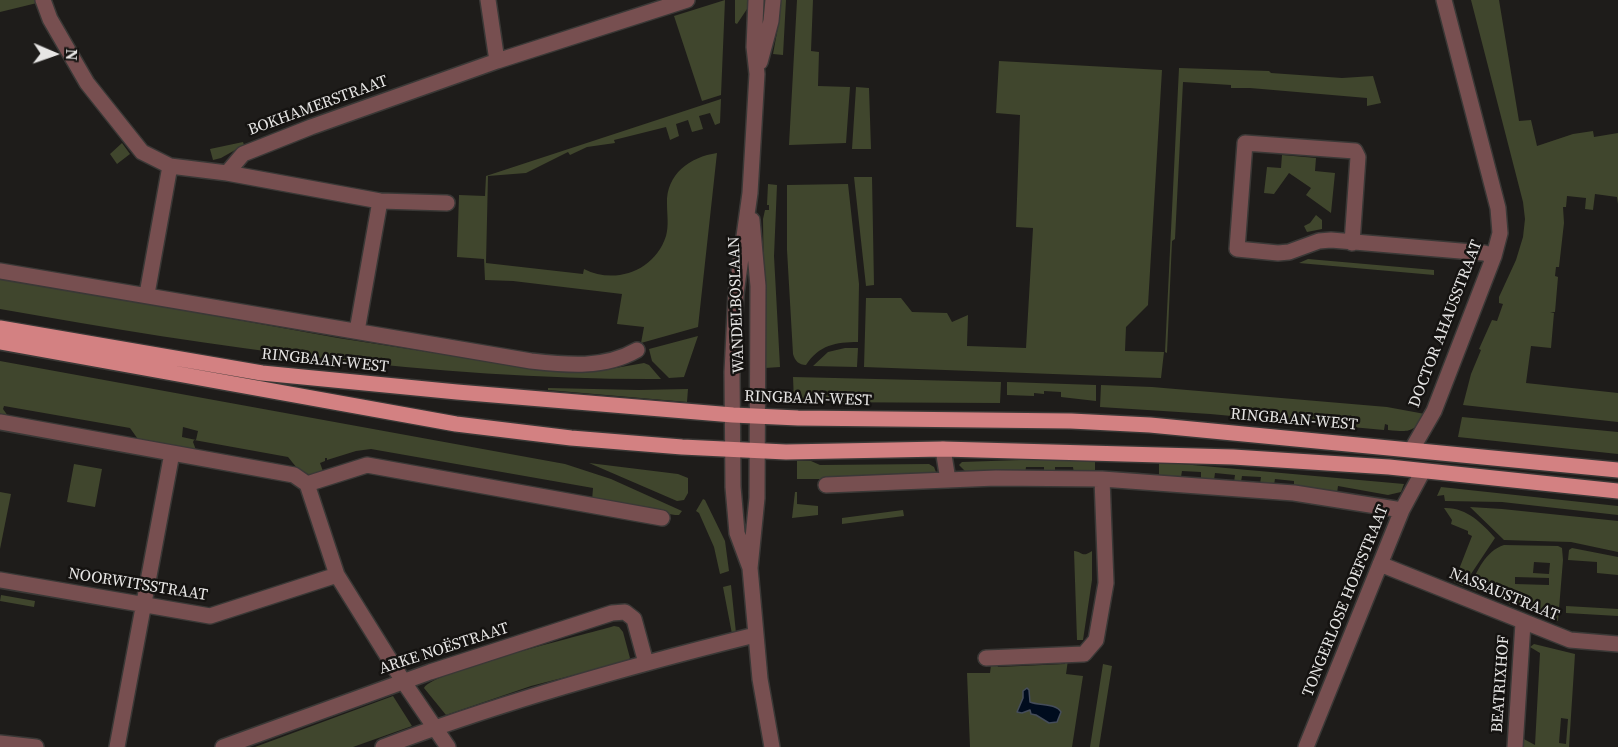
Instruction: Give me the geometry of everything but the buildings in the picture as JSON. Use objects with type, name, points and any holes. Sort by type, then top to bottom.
[{"type":"main road","name":"RINGBAAN-WEST","points":[[0,328],[262,373],[362,384],[732,415],[810,419],[1071,421],[1139,424],[1412,448],[1618,470]]},
{"type":"main road","points":[[0,342],[456,424],[603,441],[757,451],[943,450],[1233,457],[1423,471],[1618,491]]},
{"type":"street","points":[[43,0],[50,19],[87,83],[142,152],[170,166],[227,173],[380,201],[447,203]]},
{"type":"street","points":[[489,0],[497,61]]},
{"type":"street","name":"BOKHAMERSTRAAT","points":[[227,173],[243,154],[311,127],[497,61],[687,0]]},
{"type":"street","name":"WANDELBOSLAAN","points":[[750,568],[737,533],[733,487],[732,372],[736,294],[750,193],[757,74],[754,47],[756,0]]},
{"type":"street","name":"WANDELBOSLAAN","points":[[757,74],[771,21],[773,0]]},
{"type":"street","name":"DOCTOR AHAUSSTRAAT","points":[[1412,448],[1434,411],[1494,256],[1500,233],[1498,208],[1444,0]]},
{"type":"street","points":[[1352,243],[1358,157],[1355,151],[1245,143],[1237,249],[1278,253],[1289,252],[1320,242],[1484,253],[1494,256]]},
{"type":"street","points":[[147,294],[170,166]]},
{"type":"street","name":"WANDELBOSLAAN","points":[[750,193],[758,286],[757,498],[750,568]]},
{"type":"street","points":[[357,332],[380,201]]},
{"type":"street","name":"RINGBAAN-WEST","points":[[0,271],[560,364],[579,365],[606,362],[624,357],[637,350]]},
{"type":"street","points":[[0,422],[294,476],[307,484],[337,575],[403,681],[448,747]]},
{"type":"street","points":[[943,450],[948,480]]},
{"type":"street","points":[[117,747],[172,453]]},
{"type":"street","points":[[307,484],[367,465],[662,518]]},
{"type":"street","name":"TONGERLOSE HOEFSTRAAT","points":[[1306,747],[1402,510],[1423,471]]},
{"type":"street","points":[[826,485],[996,478],[1102,479],[1294,493],[1402,510]]},
{"type":"street","points":[[986,658],[1084,654],[1096,640],[1106,583],[1102,479]]},
{"type":"street","name":"NASSAUSTRAAT","points":[[1380,564],[1570,640],[1618,644]]},
{"type":"street","points":[[750,568],[760,679],[772,747]]},
{"type":"street","name":"NOORWITSSTRAAT","points":[[0,580],[210,616],[337,575]]},
{"type":"street","name":"ARKE NOËSTRAAT","points":[[223,747],[403,681],[612,613],[625,612],[634,619],[646,663]]},
{"type":"street","name":"BEATRIXHOF","points":[[1515,747],[1523,623]]},
{"type":"street","points":[[383,747],[435,727],[646,663],[755,635]]},
{"type":"street","points":[[0,744],[36,747]]},
{"type":"green space","points":[[0,0],[36,0],[37,3],[0,12]]},
{"type":"green space","points":[[725,0],[721,95],[702,101],[674,16]]},
{"type":"green space","points":[[735,0],[751,0],[737,24],[735,23]]},
{"type":"green space","points":[[779,0],[786,0],[783,55],[773,54],[778,27]]},
{"type":"green space","points":[[797,0],[813,0],[811,51],[819,52],[818,86],[850,87],[846,143],[789,145]]},
{"type":"green space","points":[[1471,0],[1499,0],[1519,121],[1531,120],[1537,146],[1573,134],[1593,131],[1594,137],[1618,133],[1618,204],[1617,197],[1595,194],[1593,210],[1585,209],[1586,198],[1567,196],[1566,207],[1563,207],[1564,223],[1559,267],[1556,267],[1555,276],[1558,277],[1555,312],[1550,312],[1554,313],[1551,348],[1531,346],[1526,383],[1618,393],[1618,422],[1463,405],[1471,374],[1481,350],[1479,349],[1492,320],[1497,321],[1503,304],[1499,303],[1499,297],[1516,260],[1523,237],[1525,219],[1523,202]]},
{"type":"green space","points":[[999,61],[1162,70],[1148,305],[1126,327],[1125,351],[1164,352],[1161,378],[864,367],[866,298],[901,298],[912,312],[947,313],[952,322],[968,315],[967,346],[1026,348],[1033,228],[1016,227],[1020,115],[996,113]]},
{"type":"green space","points":[[1179,68],[1269,71],[1342,78],[1373,76],[1381,103],[1367,106],[1367,98],[1231,88],[1231,85],[1183,82],[1167,353],[1165,352]]},
{"type":"green space","points":[[856,87],[869,88],[871,149],[852,149]]},
{"type":"green space","points":[[721,99],[720,123],[715,125],[710,113],[699,116],[703,129],[692,132],[688,120],[676,124],[679,136],[670,140],[666,127],[614,140],[615,143],[587,147],[570,155],[568,152],[526,173],[488,176],[486,263],[583,274],[584,269],[608,276],[621,275],[643,266],[661,248],[667,232],[668,193],[675,176],[698,158],[717,153],[698,327],[641,343],[644,327],[617,324],[622,294],[513,281],[485,280],[484,259],[457,257],[459,195],[485,196],[486,176]]},
{"type":"green space","points":[[243,142],[244,145],[213,160],[210,149]]},
{"type":"green space","points":[[122,143],[130,154],[117,164],[110,154]]},
{"type":"green space","points":[[1282,155],[1316,158],[1315,171],[1335,173],[1331,213],[1306,195],[1311,188],[1289,173],[1274,194],[1264,193],[1267,167],[1281,168]]},
{"type":"green space","points":[[854,177],[872,177],[874,285],[866,286]]},
{"type":"green space","points":[[768,184],[777,185],[774,256],[780,367],[765,368],[763,219],[765,210],[769,210],[769,205],[767,205]]},
{"type":"green space","points":[[848,184],[859,284],[858,342],[829,346],[817,353],[806,365],[801,364],[796,361],[793,354],[787,250],[787,185]]},
{"type":"green space","points":[[1316,215],[1322,220],[1322,229],[1307,232],[1304,226],[1310,223]]},
{"type":"green space","points":[[1308,259],[1434,270],[1434,275],[1299,263]]},
{"type":"green space","points":[[0,277],[338,338],[551,371],[604,370],[644,363],[649,365],[661,379],[578,378],[412,368],[164,337],[0,309]]},
{"type":"green space","points":[[698,336],[684,377],[669,378],[652,361],[649,349]]},
{"type":"green space","points":[[858,348],[857,367],[813,366],[828,352]]},
{"type":"green space","points":[[0,361],[565,464],[611,479],[682,511],[679,515],[675,515],[592,501],[593,488],[371,449],[327,460],[325,458],[325,461],[320,463],[324,474],[306,474],[299,470],[288,457],[194,440],[196,450],[140,442],[130,428],[4,406],[3,409],[8,416],[0,418]],"holes":[[[183,427],[198,431],[196,440],[182,437]]]},
{"type":"green space","points":[[793,377],[1001,382],[1000,403],[794,402]]},
{"type":"green space","points":[[1007,382],[1096,385],[1096,401],[1061,397],[1061,392],[1044,391],[1044,394],[1034,393],[1034,396],[1007,395]]},
{"type":"green space","points":[[1101,385],[1152,387],[1387,407],[1425,414],[1414,428],[1401,431],[1388,430],[1388,425],[1385,424],[1384,430],[1210,414],[1100,407]]},
{"type":"green space","points":[[548,388],[688,389],[687,402],[548,390]]},
{"type":"green space","points":[[1462,417],[1618,432],[1618,454],[1458,437]]},
{"type":"green space","points":[[1095,459],[1095,471],[1142,473],[1142,475],[1074,474],[1073,467],[1055,467],[1055,474],[1044,474],[1044,467],[1026,467],[1025,474],[966,472],[959,465],[962,462]]},
{"type":"green space","points":[[797,461],[811,461],[820,465],[929,464],[936,472],[873,479],[797,479]]},
{"type":"green space","points":[[1159,462],[1404,484],[1401,492],[1388,495],[1338,486],[1337,493],[1294,488],[1294,481],[1275,479],[1274,485],[1260,484],[1261,477],[1242,476],[1241,482],[1234,482],[1235,475],[1215,473],[1214,480],[1201,479],[1201,472],[1182,471],[1181,477],[1159,476]]},
{"type":"green space","points":[[589,463],[678,474],[688,478],[688,493],[684,500],[677,501]]},
{"type":"green space","points":[[74,464],[102,469],[95,507],[67,502]]},
{"type":"green space","points":[[1441,487],[1618,506],[1618,515],[1502,502],[1445,501],[1444,495],[1437,496]]},
{"type":"green space","points":[[0,492],[11,494],[0,549]]},
{"type":"green space","points":[[795,492],[797,492],[797,504],[818,506],[818,515],[792,518]]},
{"type":"green space","points":[[703,499],[725,541],[729,571],[720,574],[714,547],[696,511]]},
{"type":"green space","points":[[1470,507],[1618,521],[1618,552],[1571,542],[1504,540]]},
{"type":"green space","points":[[1444,508],[1466,513],[1495,538],[1463,586],[1454,582],[1472,536],[1468,534],[1468,531],[1451,524],[1452,520]]},
{"type":"green space","points":[[903,510],[904,516],[842,524],[842,518]]},
{"type":"green space","points":[[1504,545],[1562,548],[1558,621],[1509,604],[1514,593],[1487,582],[1482,593],[1469,588],[1482,563],[1497,548]],"holes":[[[1534,562],[1550,563],[1549,574],[1533,573]],[[1515,577],[1549,578],[1549,585],[1515,584]]]},
{"type":"green space","points":[[1572,548],[1618,557],[1618,575],[1597,573],[1597,562],[1568,560],[1569,550]]},
{"type":"green space","points":[[1074,551],[1084,554],[1092,551],[1092,580],[1083,640],[1077,640]]},
{"type":"green space","points":[[731,585],[736,633],[732,634],[723,587]]},
{"type":"green space","points":[[1,595],[35,601],[34,607],[0,601]]},
{"type":"green space","points":[[1566,606],[1618,609],[1618,616],[1566,613]]},
{"type":"green space","points":[[614,626],[619,627],[623,632],[630,658],[628,661],[531,686],[446,715],[424,688],[453,672],[480,663]]},
{"type":"green space","points":[[1534,644],[1575,654],[1569,747],[1522,747],[1520,737],[1535,745],[1540,653],[1530,647]],"holes":[[[1561,718],[1568,719],[1566,744],[1559,743]]]},
{"type":"green space","points":[[1065,660],[1068,660],[1066,674],[1083,676],[1072,747],[970,747],[967,673],[990,673],[993,663],[997,663],[998,667],[1065,664]]},
{"type":"green space","points":[[1103,664],[1112,666],[1099,747],[1090,747]]},
{"type":"green space","points":[[393,696],[412,726],[353,747],[255,747]]},
{"type":"water","points":[[1027,688],[1030,702],[1059,709],[1061,712],[1057,722],[1049,723],[1031,714],[1030,710],[1017,712],[1023,698],[1023,691]]}]
